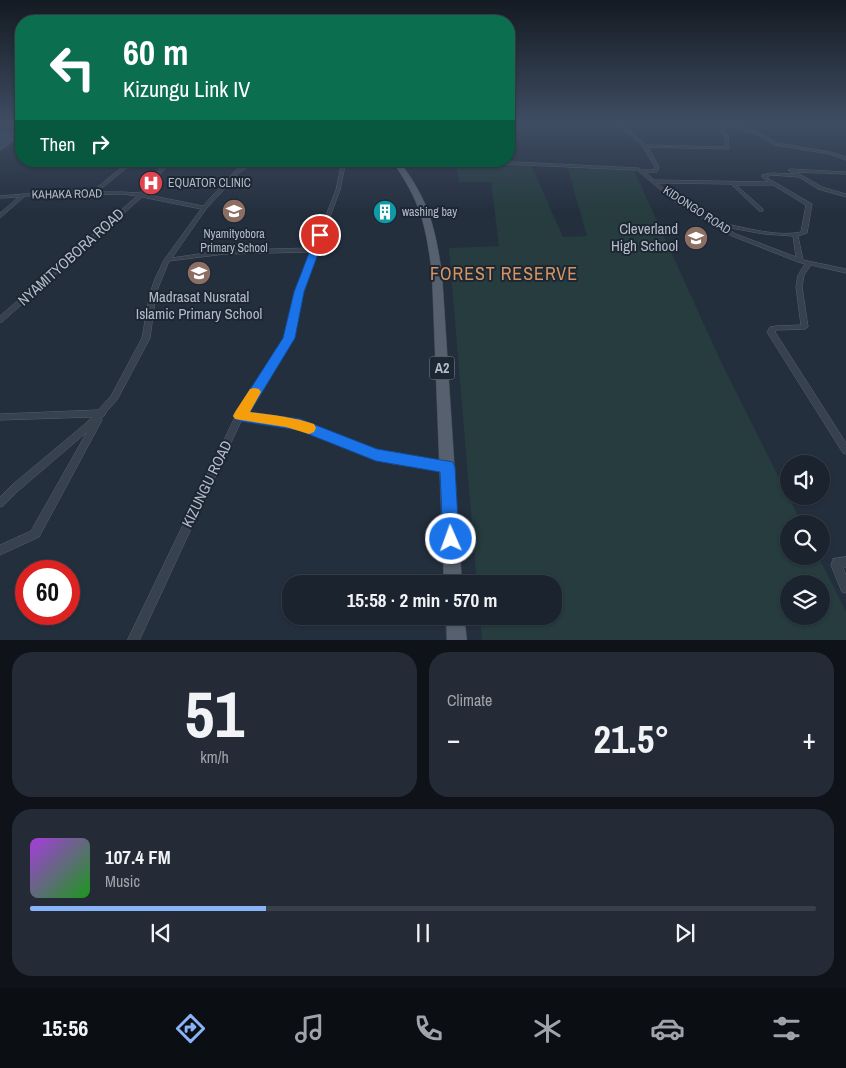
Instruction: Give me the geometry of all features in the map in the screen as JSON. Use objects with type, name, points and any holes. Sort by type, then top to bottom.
[{"type":"main road","name":"A2","points":[[403,167],[423,203],[431,225],[437,274],[453,575]]},
{"type":"main road","points":[[456,625],[457,640]]},
{"type":"street","points":[[643,172],[657,169],[648,152]]},
{"type":"street","points":[[823,152],[846,159]]},
{"type":"street","name":"KIDONGO ROAD","points":[[515,163],[632,167],[643,172],[677,201],[759,246],[800,261],[846,271]]},
{"type":"street","points":[[92,193],[125,167]]},
{"type":"street","name":"NYAMITYOBORA ROAD","points":[[0,320],[141,195],[164,167]]},
{"type":"street","points":[[0,550],[35,534],[102,413],[123,384],[146,338],[153,293],[167,260],[204,208],[238,171],[245,167]]},
{"type":"street","name":"KIZUNGU ROAD","points":[[133,640],[240,416],[289,338],[299,292],[338,190],[343,167]]},
{"type":"street","points":[[846,172],[790,169],[798,176],[820,188],[846,196]]},
{"type":"street","points":[[718,224],[752,231],[796,234],[804,232],[809,204],[764,177],[765,174],[798,176]]},
{"type":"street","points":[[654,181],[774,184]]},
{"type":"street","points":[[732,184],[761,210]]},
{"type":"street","name":"KAHAKA ROAD","points":[[0,216],[24,195],[92,193],[141,195],[204,208]]},
{"type":"street","points":[[0,197],[24,195]]},
{"type":"street","points":[[796,234],[800,261]]},
{"type":"street","points":[[167,260],[225,252],[314,250]]},
{"type":"street","points":[[809,263],[801,274],[798,287],[805,327],[776,328],[770,332],[846,450]]},
{"type":"street","points":[[0,417],[102,413]]},
{"type":"street","points":[[0,503],[102,413]]},
{"type":"street","points":[[240,416],[300,425],[376,455],[448,467]]},
{"type":"street","points":[[846,562],[837,563],[836,565],[846,588]]},
{"type":"green space","points":[[515,164],[531,165],[563,237],[587,236],[567,166],[633,168],[722,364],[780,480],[780,505],[792,505],[798,515],[780,515],[780,565],[822,565],[828,575],[780,575],[780,625],[830,625],[830,580],[846,612],[846,640],[482,640],[481,625],[562,625],[562,575],[476,575],[449,248],[499,246],[491,182],[459,182],[456,167],[515,167]]},
{"type":"slow traffic","points":[[254,392],[240,416],[286,422],[309,428]]},
{"type":"place","name":"EQUATOR CLINIC","points":[[151,183]]},
{"type":"place","name":"Nyamityobora Primary School","points":[[234,211]]},
{"type":"place","name":"washing bay","points":[[385,212]]},
{"type":"place","name":"Cleverland High School","points":[[696,238]]},
{"type":"place","name":"Madrasat Nusratal Islamic Primary School","points":[[199,273]]},
{"type":"district","name":"FOREST RESERVE","points":[[504,274]]},
{"type":"route","points":[[320,235],[299,292],[293,312],[292,330],[289,338],[240,416],[300,425],[362,450],[393,460],[448,467],[451,539]]}]
